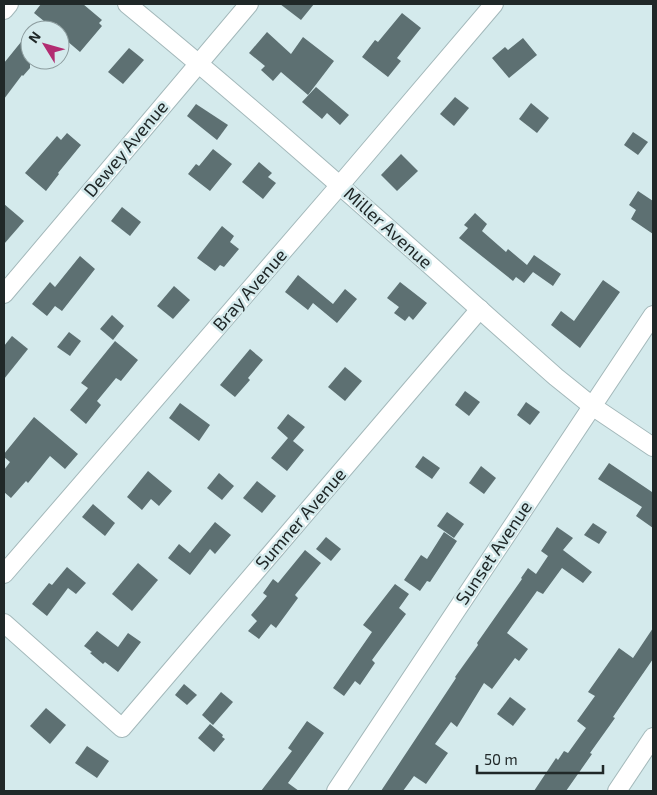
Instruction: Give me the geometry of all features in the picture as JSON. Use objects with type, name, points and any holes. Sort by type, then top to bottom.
[{"type":"street","points":[[4,10],[9,4]]},
{"type":"street","name":"Miller Avenue","points":[[127,4],[199,63],[340,185],[556,377],[592,406],[653,447]]},
{"type":"street","name":"Dewey Avenue","points":[[4,294],[249,4]]},
{"type":"street","name":"Bray Avenue","points":[[4,574],[494,4]]},
{"type":"street","name":"Sumner Avenue","points":[[4,623],[122,728],[480,310]]},
{"type":"street","name":"Sunset Avenue","points":[[336,791],[653,315]]},
{"type":"street","points":[[618,791],[653,737]]},
{"type":"building","points":[[41,4],[83,4],[102,20],[99,23],[102,26],[80,52],[70,44],[70,20],[43,20],[34,13]]},
{"type":"building","points":[[280,4],[314,4],[301,20]]},
{"type":"building","points":[[402,13],[421,28],[397,58],[401,61],[388,77],[362,57],[375,40],[378,42]]},
{"type":"building","points":[[267,32],[291,54],[303,37],[334,61],[308,95],[281,72],[273,81],[261,70],[265,66],[249,53]]},
{"type":"building","points":[[523,38],[537,55],[509,78],[492,58],[505,47],[508,50]]},
{"type":"building","points":[[20,43],[20,70],[28,70],[22,75],[4,99],[4,63]]},
{"type":"building","points":[[129,48],[144,60],[123,84],[108,72]]},
{"type":"building","points":[[316,87],[349,115],[340,125],[327,113],[322,119],[302,102]]},
{"type":"building","points":[[455,97],[469,108],[454,126],[440,114]]},
{"type":"building","points":[[531,103],[549,118],[537,133],[519,119]]},
{"type":"building","points":[[196,104],[228,125],[217,140],[187,116]]},
{"type":"building","points":[[633,132],[648,142],[638,155],[624,145]]},
{"type":"building","points":[[67,133],[81,145],[46,191],[25,173],[57,136],[61,140]]},
{"type":"building","points":[[213,149],[232,164],[210,191],[188,174],[196,164],[199,166]]},
{"type":"building","points":[[401,154],[418,171],[397,191],[381,175]]},
{"type":"building","points":[[259,162],[272,173],[268,177],[276,183],[263,199],[242,182]]},
{"type":"building","points":[[638,191],[653,201],[653,234],[631,219],[636,210],[629,205]]},
{"type":"building","points":[[4,204],[24,221],[4,244]]},
{"type":"building","points":[[122,207],[141,222],[130,236],[111,221]]},
{"type":"building","points":[[475,213],[487,224],[482,231],[506,252],[508,249],[527,265],[534,255],[561,274],[553,286],[533,272],[524,283],[516,277],[513,281],[459,238],[468,228],[464,225]]},
{"type":"building","points":[[222,226],[234,236],[230,242],[239,249],[224,267],[220,265],[215,271],[197,258]]},
{"type":"building","points":[[80,256],[95,269],[62,311],[55,306],[47,316],[32,304],[50,282],[55,287]]},
{"type":"building","points":[[298,275],[333,304],[345,289],[357,299],[337,323],[313,303],[308,310],[285,292]]},
{"type":"building","points":[[603,280],[620,292],[580,348],[551,325],[561,311],[574,321]]},
{"type":"building","points":[[400,282],[427,303],[413,320],[409,316],[405,321],[394,313],[399,307],[387,298]]},
{"type":"building","points":[[174,286],[190,300],[173,319],[157,306]]},
{"type":"building","points":[[112,315],[124,326],[113,340],[100,329]]},
{"type":"building","points":[[69,332],[81,341],[70,356],[57,347]]},
{"type":"building","points":[[12,336],[28,349],[4,379],[4,346]]},
{"type":"building","points":[[115,341],[138,360],[121,381],[116,378],[97,401],[101,405],[86,424],[70,410],[88,388],[81,383]]},
{"type":"building","points":[[250,349],[263,360],[248,378],[250,380],[235,397],[220,385]]},
{"type":"building","points":[[345,367],[362,381],[345,401],[328,387]]},
{"type":"building","points":[[465,391],[480,402],[469,416],[455,405]]},
{"type":"building","points":[[526,402],[540,412],[530,425],[517,415]]},
{"type":"building","points":[[180,403],[210,425],[199,441],[169,418]]},
{"type":"building","points":[[288,414],[305,427],[293,441],[304,450],[287,471],[271,458],[288,438],[277,428]]},
{"type":"building","points":[[34,417],[78,454],[65,469],[50,456],[28,483],[26,481],[11,498],[4,492],[4,470],[10,462],[4,457],[4,454]]},
{"type":"building","points":[[423,456],[440,468],[432,479],[415,467]]},
{"type":"building","points":[[609,463],[653,491],[653,528],[636,516],[642,507],[598,479]]},
{"type":"building","points":[[481,466],[496,478],[484,494],[469,483]]},
{"type":"building","points":[[148,471],[172,491],[159,506],[151,499],[142,510],[127,497]]},
{"type":"building","points":[[219,473],[234,486],[222,500],[207,488]]},
{"type":"building","points":[[257,481],[276,496],[262,513],[243,498]]},
{"type":"building","points":[[93,504],[115,523],[105,536],[82,517]]},
{"type":"building","points":[[447,512],[464,524],[454,538],[437,526]]},
{"type":"building","points":[[215,522],[231,535],[215,554],[210,549],[190,575],[168,558],[179,544],[190,553]]},
{"type":"building","points":[[593,523],[607,532],[599,544],[584,535]]},
{"type":"building","points":[[557,527],[573,538],[563,550],[592,572],[583,583],[562,568],[543,594],[537,591],[507,633],[528,649],[519,661],[515,658],[492,689],[484,683],[457,727],[451,722],[435,744],[448,753],[426,784],[414,776],[403,791],[381,791],[528,568],[536,574],[548,556],[541,551]]},
{"type":"building","points":[[444,532],[457,541],[430,582],[427,581],[420,591],[404,580],[421,555],[427,559]]},
{"type":"building","points":[[326,537],[341,549],[331,561],[316,549]]},
{"type":"building","points":[[305,550],[321,563],[295,595],[298,598],[276,628],[271,624],[259,639],[248,631],[257,621],[251,615],[267,596],[263,593],[273,579],[278,583]]},
{"type":"building","points":[[138,563],[158,580],[132,611],[112,594]]},
{"type":"building","points":[[67,567],[86,583],[76,594],[68,588],[47,616],[32,604],[49,583],[52,585]]},
{"type":"building","points":[[395,584],[409,594],[399,608],[406,614],[372,660],[375,663],[360,685],[355,681],[344,696],[333,688],[372,632],[363,625]]},
{"type":"building","points":[[653,628],[653,659],[566,791],[534,791],[556,758],[558,760],[564,751],[568,753],[586,728],[577,721],[595,696],[588,692],[619,648],[633,658]]},
{"type":"building","points":[[97,631],[118,647],[128,633],[141,642],[118,672],[105,662],[103,664],[84,646]]},
{"type":"building","points":[[184,684],[197,695],[187,705],[175,695]]},
{"type":"building","points":[[221,692],[233,702],[213,725],[202,715]]},
{"type":"building","points":[[510,697],[526,709],[513,726],[497,714]]},
{"type":"building","points":[[46,708],[66,725],[50,744],[30,726]]},
{"type":"building","points":[[307,721],[324,733],[288,783],[299,791],[261,791],[292,751],[288,748]]},
{"type":"building","points":[[210,724],[225,739],[214,752],[198,738]]},
{"type":"building","points":[[87,746],[109,761],[97,778],[75,763]]}]
